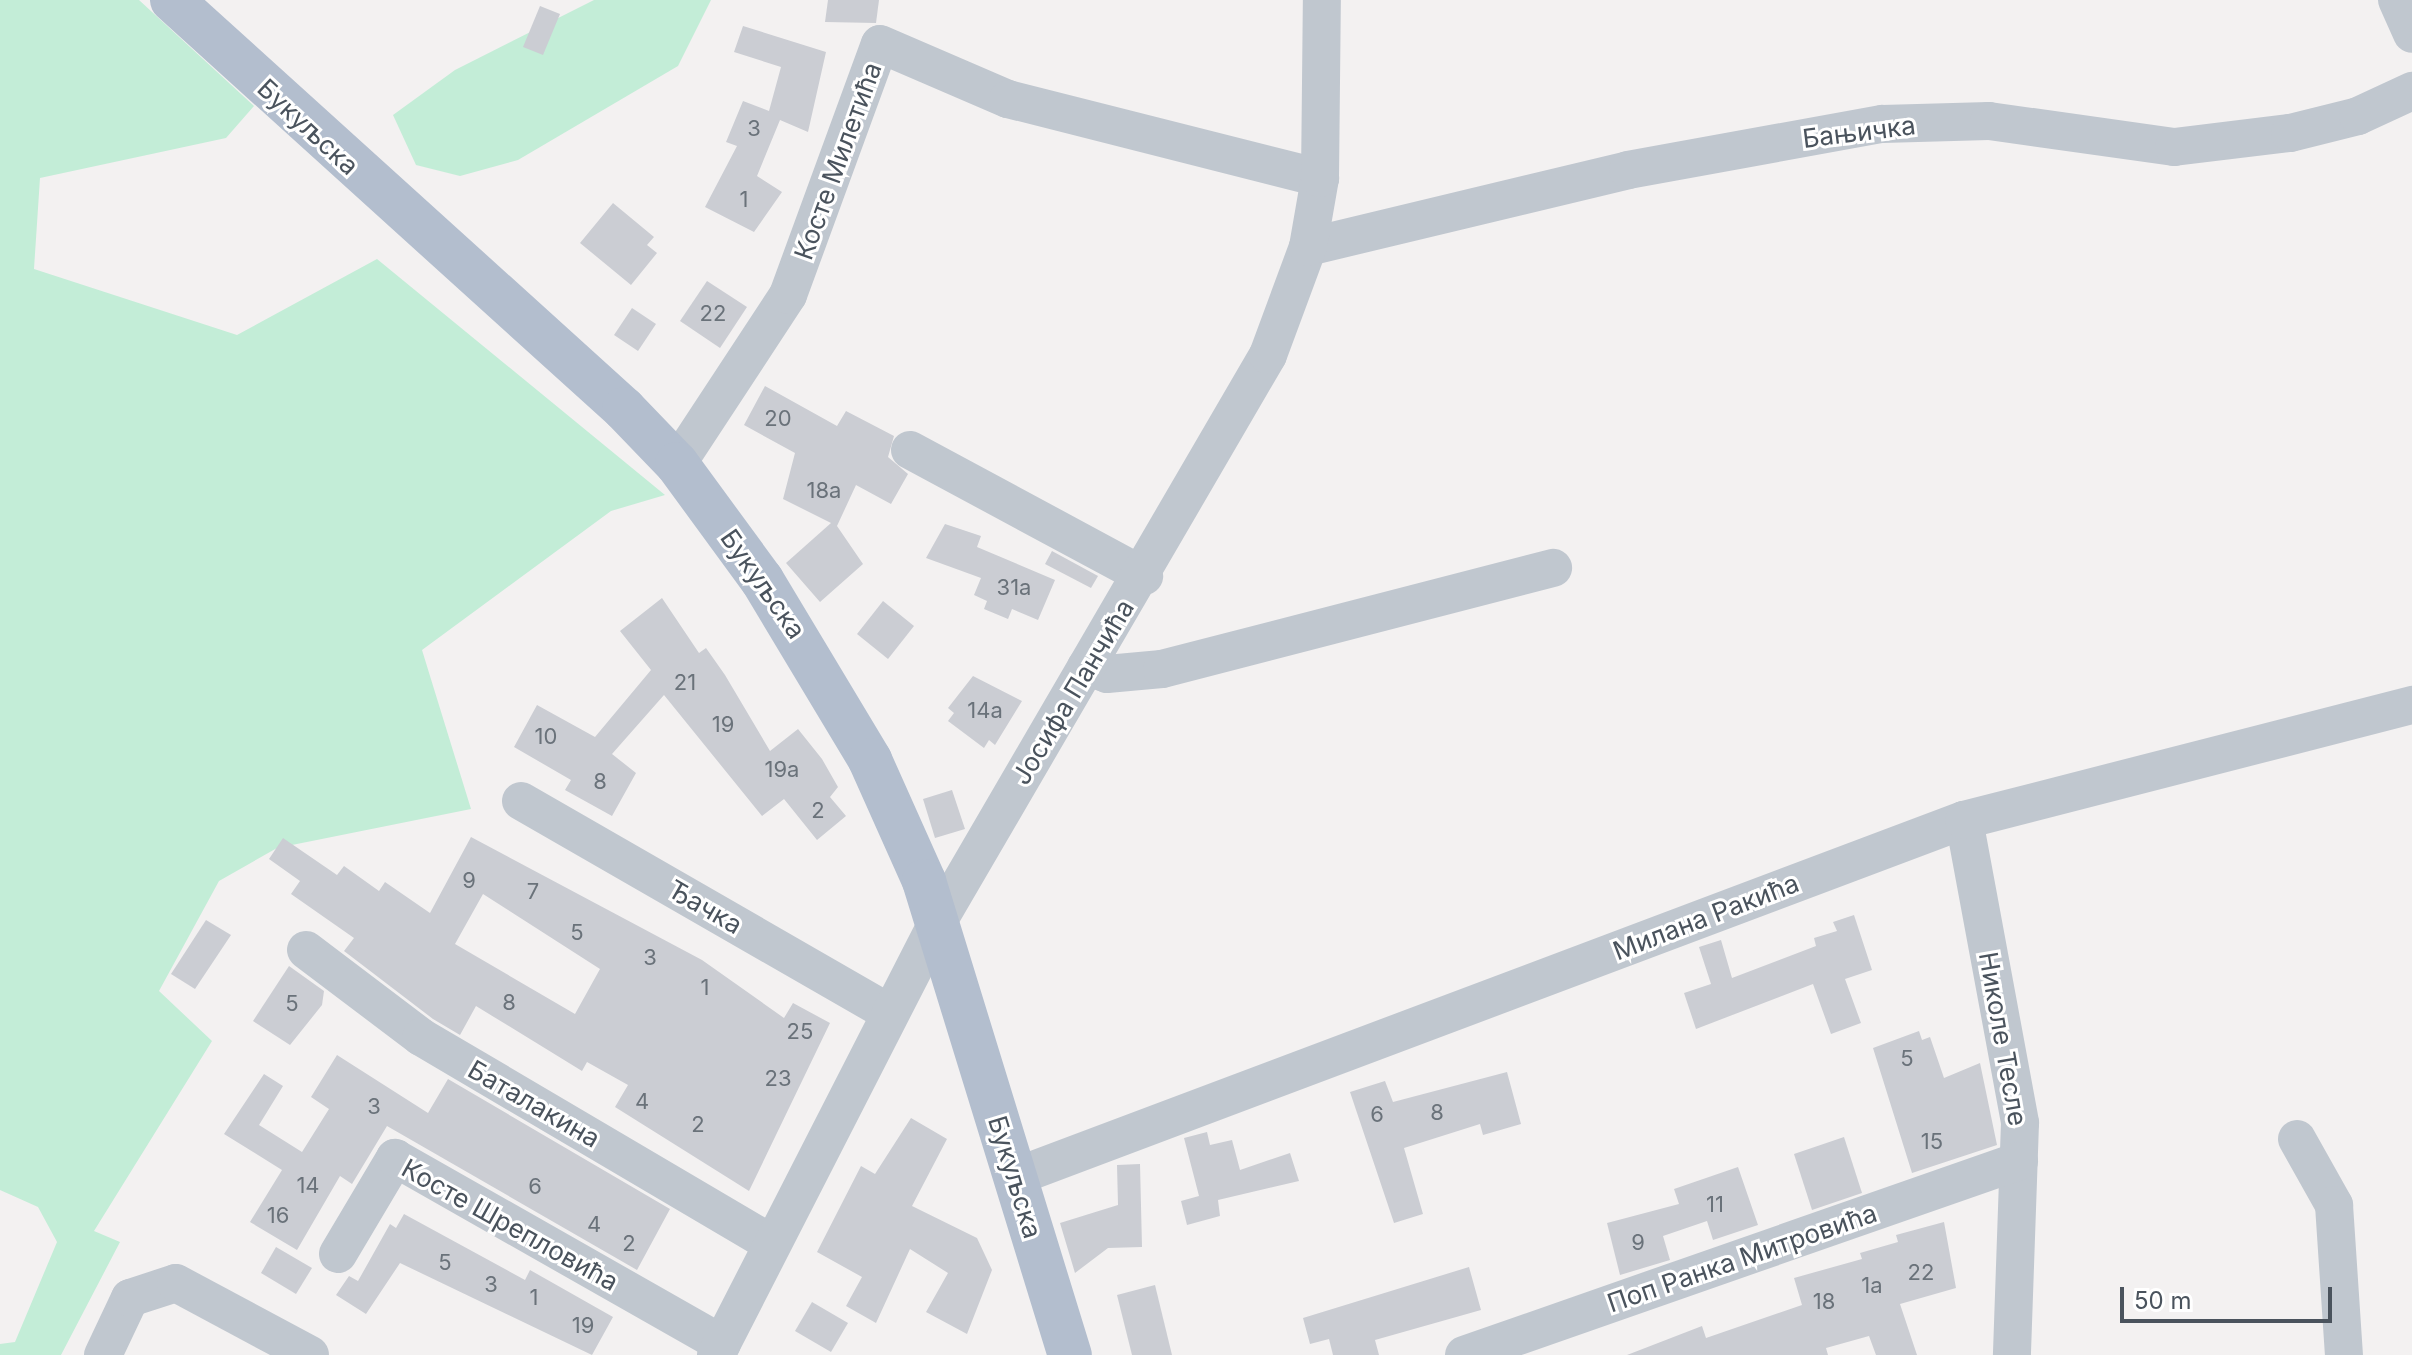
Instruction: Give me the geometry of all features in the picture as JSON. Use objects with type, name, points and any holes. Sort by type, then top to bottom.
[{"type":"main road","name":"Букуљска","points":[[172,0],[677,464],[838,700],[899,821],[937,923],[1070,1355]]},
{"type":"street","name":"Јосифа Панчића","points":[[719,1350],[937,923],[1086,667],[1144,576],[1268,355],[1308,247],[1320,178],[1322,0]]},
{"type":"street","points":[[2397,0],[2412,34]]},
{"type":"street","name":"Косте Милетића","points":[[677,464],[788,295],[880,44],[1008,99],[1320,178]]},
{"type":"street","name":"Бањичка","points":[[1308,247],[1628,170],[1882,124],[1989,121],[2174,147],[2290,133],[2358,116],[2412,91]]},
{"type":"street","points":[[910,450],[1144,576]]},
{"type":"street","points":[[1086,667],[1107,674],[1162,669],[1553,568]]},
{"type":"street","name":"Милана Ракића","points":[[1015,1177],[1964,820],[2412,705]]},
{"type":"street","name":"Ђачка","points":[[521,801],[889,1013]]},
{"type":"street","name":"Николе Тесле","points":[[1964,820],[2020,1123],[2012,1355]]},
{"type":"street","name":"Баталакина","points":[[306,950],[410,1030],[772,1244]]},
{"type":"street","points":[[2297,1139],[2334,1205],[2344,1355]]},
{"type":"street","name":"Косте Шрепловића","points":[[338,1254],[395,1158],[719,1350]]},
{"type":"street","name":"Поп Ранка Митровића","points":[[1464,1355],[2019,1161]]},
{"type":"street","points":[[103,1355],[130,1298],[176,1283],[310,1355]]},
{"type":"green space","points":[[0,0],[139,0],[254,106],[226,138],[40,178],[34,269],[237,335],[377,259],[665,495],[611,511],[422,650],[471,809],[277,848],[219,881],[159,991],[212,1041],[94,1231],[120,1242],[61,1355],[0,1355],[0,1344],[15,1342],[57,1242],[38,1207],[0,1190]]},
{"type":"green space","points":[[594,0],[711,0],[678,66],[518,160],[460,176],[416,165],[393,115],[455,70]]},
{"type":"building","points":[[828,0],[879,0],[876,23],[825,22]]},
{"type":"building","points":[[540,6],[560,14],[543,55],[523,47]]},
{"type":"building","points":[[743,26],[826,52],[808,132],[780,120],[757,176],[782,192],[754,232],[705,207],[737,146],[726,142],[743,101],[769,111],[781,67],[734,52]]},
{"type":"building","points":[[613,203],[654,237],[647,245],[657,253],[631,285],[580,243]]},
{"type":"building","points":[[707,281],[747,307],[720,348],[680,321]]},
{"type":"building","points":[[632,308],[656,324],[638,351],[614,335]]},
{"type":"building","points":[[765,386],[837,426],[846,411],[894,436],[888,457],[908,474],[891,504],[856,485],[837,526],[863,564],[820,602],[786,563],[831,523],[783,499],[795,453],[744,425]]},
{"type":"building","points":[[945,524],[981,536],[977,547],[1055,580],[1038,620],[1012,609],[1008,619],[984,609],[987,601],[974,595],[981,578],[926,558]]},
{"type":"building","points":[[1052,551],[1098,576],[1091,588],[1045,564]]},
{"type":"building","points":[[662,598],[699,653],[706,648],[770,751],[798,729],[822,759],[838,787],[830,797],[846,816],[817,840],[784,799],[762,816],[664,695],[612,754],[636,773],[612,816],[565,790],[571,780],[514,747],[537,705],[595,737],[651,670],[620,631]]},
{"type":"building","points":[[883,601],[914,626],[888,659],[857,634]]},
{"type":"building","points":[[973,676],[1022,701],[995,745],[989,740],[984,748],[948,721],[954,713],[948,708]]},
{"type":"building","points":[[952,790],[965,829],[935,838],[923,799]]},
{"type":"building","points":[[471,837],[702,960],[784,1018],[793,1003],[830,1023],[749,1191],[615,1107],[628,1085],[587,1062],[582,1071],[476,1006],[460,1035],[433,1019],[344,951],[354,938],[291,894],[300,881],[269,859],[283,838],[337,875],[344,866],[379,891],[385,882],[430,913]],"holes":[[[483,894],[600,969],[575,1014],[455,944]]]},
{"type":"building","points":[[1854,915],[1872,970],[1845,979],[1861,1023],[1831,1034],[1813,984],[1696,1029],[1684,993],[1711,984],[1699,947],[1721,940],[1732,978],[1816,946],[1814,938],[1837,931],[1833,922]]},
{"type":"building","points":[[206,920],[231,935],[195,989],[171,974]]},
{"type":"building","points":[[289,966],[324,991],[322,1005],[290,1045],[253,1021]]},
{"type":"building","points":[[1919,1031],[1922,1040],[1930,1037],[1944,1078],[1980,1063],[1997,1145],[1912,1173],[1873,1048]]},
{"type":"building","points":[[337,1055],[428,1113],[448,1079],[670,1209],[637,1270],[387,1126],[352,1184],[340,1176],[297,1250],[250,1222],[282,1170],[224,1134],[264,1074],[283,1086],[259,1125],[302,1152],[329,1109],[311,1097]]},
{"type":"building","points":[[1507,1072],[1521,1124],[1483,1135],[1480,1124],[1404,1148],[1423,1214],[1394,1223],[1350,1092],[1385,1081],[1393,1102]]},
{"type":"building","points":[[911,1118],[947,1139],[912,1206],[977,1238],[992,1270],[967,1334],[926,1312],[948,1273],[910,1249],[876,1323],[846,1306],[862,1277],[817,1252],[861,1166],[875,1174]]},
{"type":"building","points":[[1207,1132],[1210,1145],[1232,1140],[1240,1170],[1290,1153],[1299,1181],[1218,1200],[1220,1216],[1187,1225],[1181,1201],[1199,1196],[1184,1138]]},
{"type":"building","points":[[1844,1137],[1862,1193],[1812,1210],[1794,1154]]},
{"type":"building","points":[[1140,1164],[1142,1247],[1108,1248],[1075,1273],[1060,1223],[1118,1205],[1117,1165]]},
{"type":"building","points":[[1738,1167],[1758,1225],[1713,1240],[1707,1221],[1663,1236],[1670,1260],[1620,1275],[1607,1223],[1679,1204],[1674,1189]]},
{"type":"building","points":[[404,1214],[525,1280],[530,1270],[613,1317],[592,1355],[400,1263],[366,1314],[336,1295],[349,1276],[358,1281],[390,1224],[396,1228]]},
{"type":"building","points":[[1944,1222],[1956,1288],[1900,1304],[1917,1355],[1876,1355],[1869,1336],[1826,1348],[1828,1355],[1627,1355],[1702,1326],[1706,1338],[1802,1305],[1794,1278],[1862,1259],[1860,1253],[1898,1242],[1896,1235]]},
{"type":"building","points":[[276,1247],[312,1268],[296,1294],[261,1273]]},
{"type":"building","points":[[1469,1267],[1481,1310],[1375,1340],[1379,1355],[1333,1355],[1329,1339],[1310,1344],[1303,1318]]},
{"type":"building","points":[[1155,1285],[1172,1355],[1132,1355],[1117,1295]]},
{"type":"building","points":[[812,1302],[848,1323],[831,1352],[795,1331]]}]
